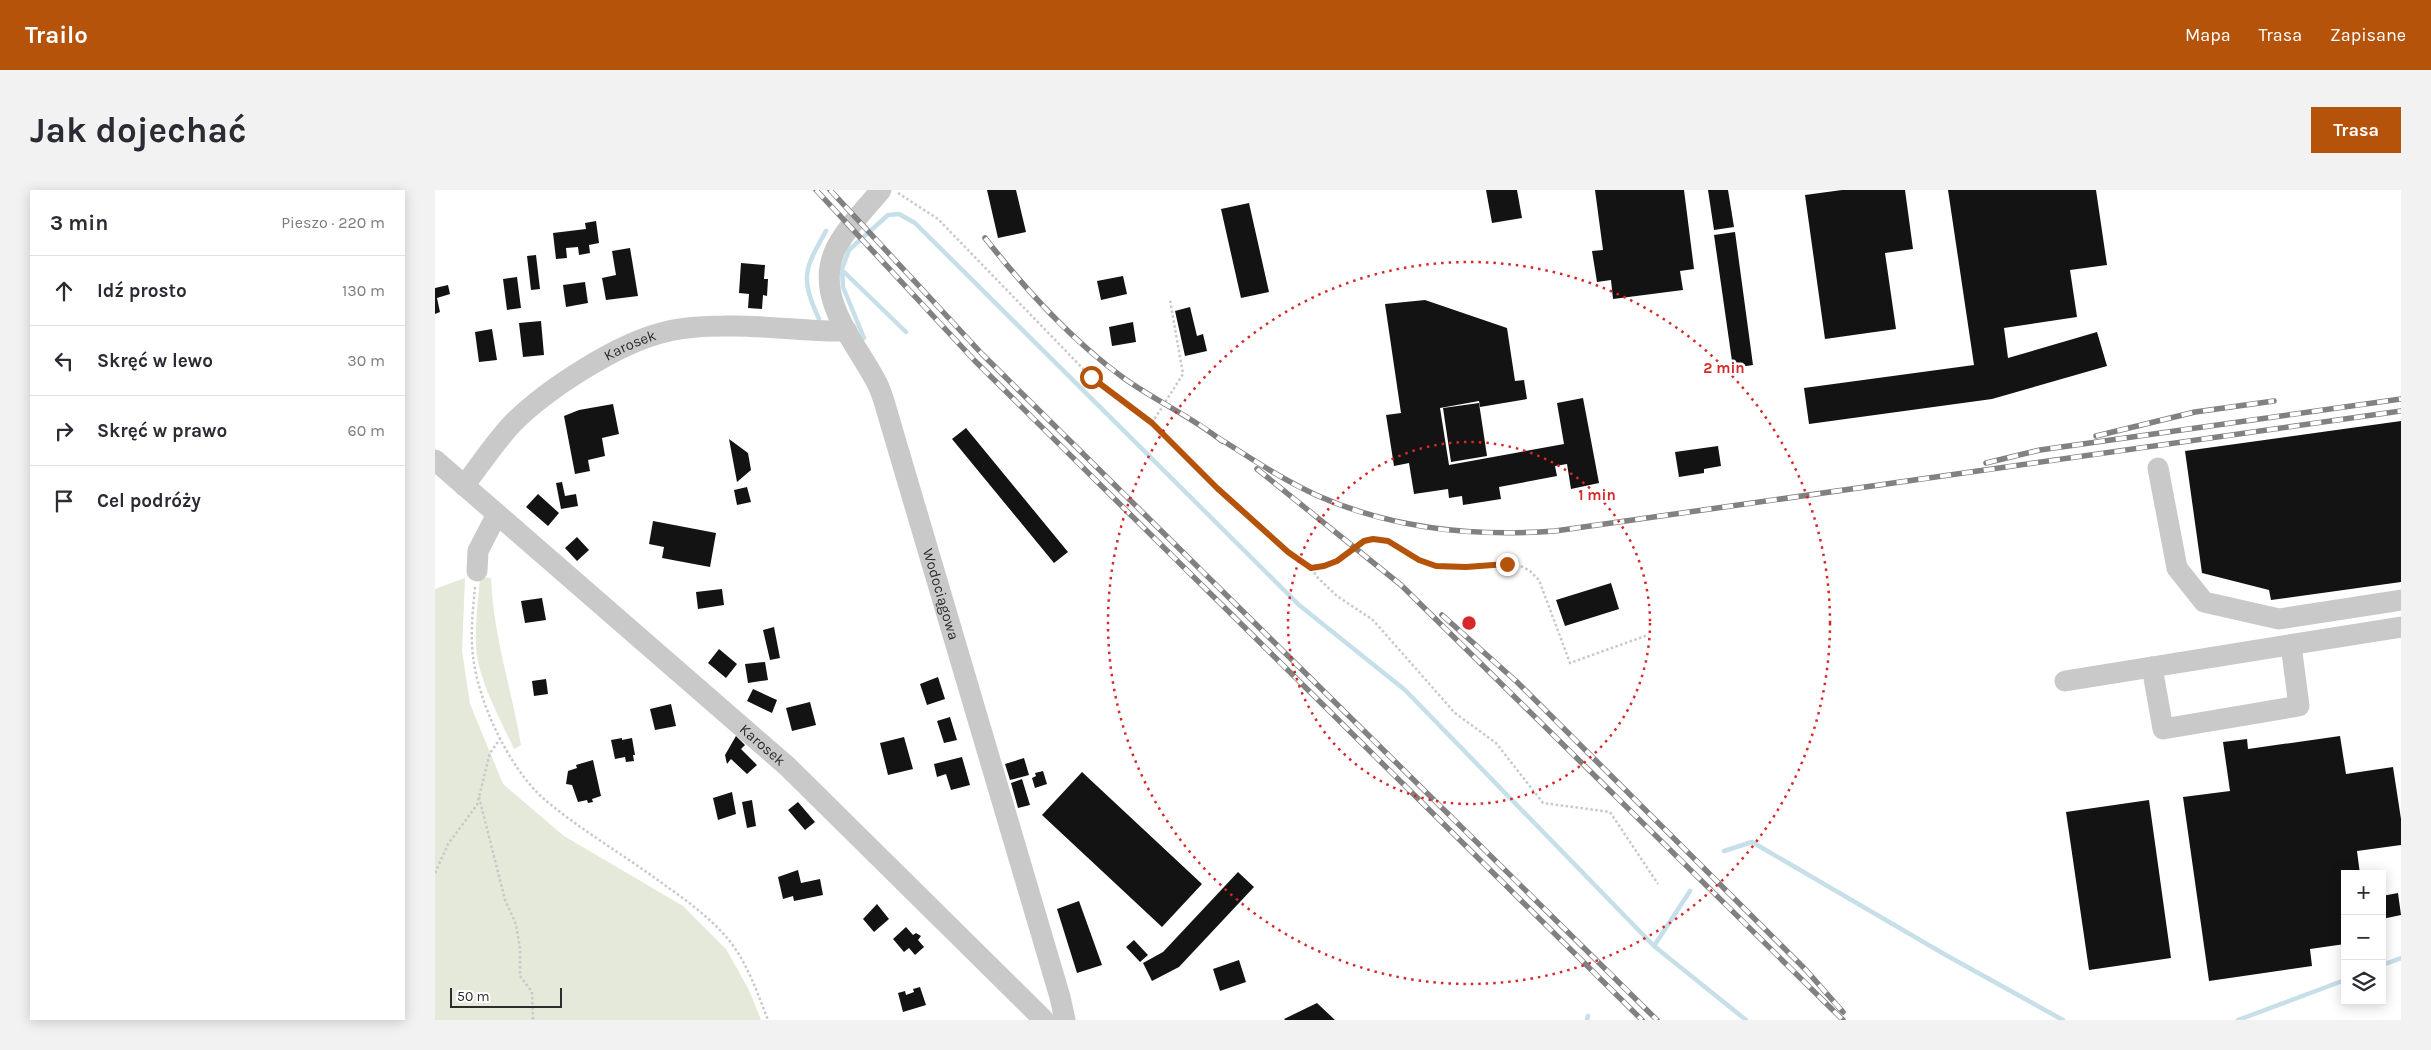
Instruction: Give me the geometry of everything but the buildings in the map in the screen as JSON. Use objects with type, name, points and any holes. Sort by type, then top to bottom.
[{"type":"street","name":"Wodociągowa","points":[[881,190],[844,236],[836,249],[829,280],[831,296],[837,314],[879,387],[1060,997],[1065,1020]]},
{"type":"street","name":"Karosek","points":[[464,486],[512,424],[537,401],[599,361],[635,342],[665,332],[727,326],[825,332],[847,331]]},
{"type":"street","name":"Karosek","points":[[435,460],[788,767],[1044,1020]]},
{"type":"street","points":[[2158,468],[2177,568],[2205,602],[2279,620],[2401,600]]},
{"type":"street","points":[[477,571],[478,552],[497,514]]},
{"type":"street","points":[[2065,681],[2401,628]]},
{"type":"street","points":[[2152,667],[2163,729],[2299,706],[2291,645]]},
{"type":"path","points":[[892,190],[938,219],[1091,377],[1152,423],[1217,488],[1288,552],[1311,568],[1318,578],[1337,596],[1373,620],[1455,713],[1496,743],[1543,802],[1610,812],[1657,884]]},
{"type":"path","points":[[1152,423],[1183,374],[1170,300]]},
{"type":"path","points":[[1311,568],[1337,561],[1364,541],[1373,539],[1388,541],[1419,560],[1436,566],[1519,565],[1530,571],[1539,580],[1570,662],[1648,635]]},
{"type":"path","points":[[477,571],[473,605],[473,656],[483,699],[500,739],[520,773],[545,799],[682,898],[727,937],[738,951],[768,1020]]},
{"type":"path","points":[[435,873],[448,844],[477,805],[489,753],[500,739]]},
{"type":"path","points":[[479,797],[505,900],[516,924],[520,950],[520,976],[532,992],[533,1020]]},
{"type":"shaded area","points":[[480,577],[491,578],[495,620],[521,745],[514,749],[489,695],[478,662],[476,631]]},
{"type":"shaded area","points":[[465,578],[462,651],[470,704],[503,784],[564,836],[683,906],[726,949],[749,990],[761,1020],[435,1020],[435,589]]},
{"type":"waterway","points":[[864,338],[843,287],[842,269],[849,250],[888,215],[899,214],[915,223],[1299,605],[1405,690],[1654,946],[1746,1020]]},
{"type":"waterway","points":[[819,319],[809,293],[807,274],[813,255],[826,231]]},
{"type":"waterway","points":[[842,270],[906,332]]},
{"type":"waterway","points":[[1724,851],[1752,842],[1944,954],[2063,1020]]},
{"type":"waterway","points":[[1654,946],[1690,891]]},
{"type":"waterway","points":[[2386,964],[2401,958]]},
{"type":"waterway","points":[[2238,1020],[2341,981]]},
{"type":"waterway","points":[[1587,1020],[1588,1016]]},
{"type":"railway","points":[[816,190],[975,361],[1642,1020]]},
{"type":"railway","points":[[830,190],[982,354],[1657,1020]]},
{"type":"railway","points":[[985,238],[1033,295],[1086,348],[1125,379],[1199,424],[1222,441]]},
{"type":"railway","points":[[1986,463],[2040,450],[2401,399]]},
{"type":"railway","points":[[2096,436],[2195,412],[2274,401]]},
{"type":"railway","points":[[1217,437],[1290,482],[1345,507],[1403,523],[1433,528],[1494,533],[1524,533],[1555,531],[2401,411]]},
{"type":"railway","points":[[1257,469],[1401,585],[1843,1020]]},
{"type":"railway","points":[[1442,615],[1517,682],[1806,970],[1843,1012]]},
{"type":"route","points":[[1091,377],[1152,423],[1217,488],[1288,552],[1311,568],[1337,561],[1354,547],[1364,541],[1373,539],[1388,541],[1401,547],[1419,560],[1436,566],[1450,568],[1507,564]]}]
